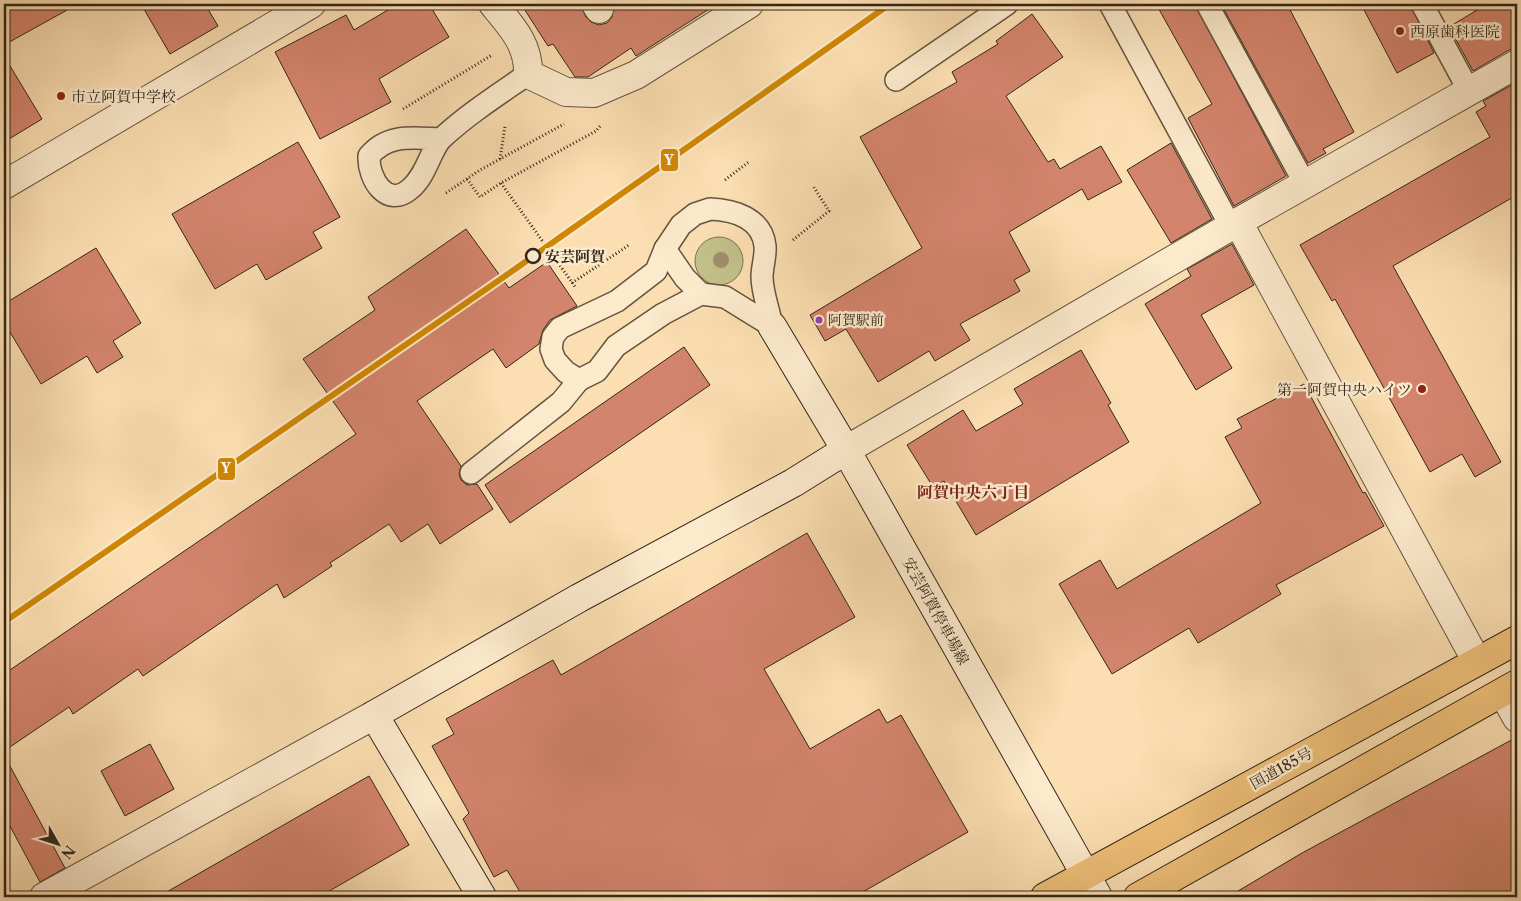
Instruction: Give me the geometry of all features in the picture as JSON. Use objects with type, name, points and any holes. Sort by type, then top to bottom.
[{"type":"highway","name":"国道185号","points":[[1045,897],[1091,886],[1476,660],[1517,640]]},
{"type":"highway","points":[[1138,897],[1510,688]]},
{"type":"street","points":[[4,185],[312,4]]},
{"type":"street","points":[[492,4],[514,30],[525,47],[528,59],[528,74],[566,92],[594,94],[636,75],[748,4]]},
{"type":"street","points":[[44,897],[374,715],[579,598],[793,483],[846,450],[1234,224],[1517,64]]},
{"type":"street","points":[[1234,224],[1476,660]]},
{"type":"street","name":"安芸阿賀停車場線","points":[[772,326],[846,450],[1091,886]]},
{"type":"street","points":[[1510,688],[1517,718]]},
{"type":"street","points":[[374,715],[482,897]]},
{"type":"lane","points":[[896,80],[1007,4]]},
{"type":"lane","points":[[1110,4],[1234,224]]},
{"type":"lane","points":[[1207,4],[1305,184]]},
{"type":"lane","points":[[1422,4],[1469,91]]},
{"type":"lane","points":[[440,139],[528,74]]},
{"type":"lane","points":[[579,380],[566,372],[555,360],[551,349],[553,337],[560,328],[617,301],[656,271],[665,249],[681,225],[695,214],[710,209],[731,210],[750,220],[760,232],[765,246],[762,278],[772,326]]},
{"type":"lane","points":[[665,249],[684,278],[700,294]]},
{"type":"lane","points":[[471,473],[561,402],[579,380],[596,372],[616,346],[663,314],[700,294],[725,297],[772,326]]},
{"type":"path","points":[[500,159],[507,117]]},
{"type":"path","points":[[559,118],[566,123]]},
{"type":"path","points":[[467,179],[480,197],[501,183],[596,131]]},
{"type":"path","points":[[723,181],[750,161]]},
{"type":"path","points":[[501,183],[572,283],[629,245]]},
{"type":"path","points":[[792,240],[829,211],[813,186]]},
{"type":"shaded area","points":[[719,237],[728,239],[736,244],[741,252],[743,261],[741,270],[736,278],[728,283],[719,285],[710,283],[702,278],[697,270],[695,261],[697,252],[702,244],[710,239]]},
{"type":"building","points":[[4,4],[78,4],[4,45]]},
{"type":"building","points":[[141,4],[205,4],[218,26],[170,54]]},
{"type":"building","points":[[398,4],[429,4],[449,37],[379,79],[391,102],[320,139],[275,52],[346,15],[354,30]]},
{"type":"building","points":[[521,4],[580,4],[586,17],[591,22],[599,25],[607,23],[612,17],[613,4],[717,4],[636,56],[631,48],[588,77],[575,77],[553,44],[548,46]]},
{"type":"building","points":[[1156,4],[1195,4],[1286,176],[1234,206],[1188,118],[1212,104]]},
{"type":"building","points":[[1221,4],[1287,4],[1354,132],[1323,149],[1326,153],[1308,163]]},
{"type":"building","name":"西原歯科医院","points":[[1361,4],[1410,4],[1434,53],[1397,73]]},
{"type":"building","points":[[1487,4],[1517,4],[1517,48],[1509,50],[1473,71],[1449,27]]},
{"type":"building","points":[[1032,14],[1063,57],[1006,96],[1048,162],[1054,159],[1060,169],[1101,146],[1122,182],[1088,200],[1082,189],[1009,232],[1030,271],[1014,280],[1020,291],[960,324],[970,340],[935,361],[929,351],[878,382],[846,329],[825,341],[810,315],[922,248],[860,137],[957,82],[952,72],[998,44],[996,41]]},
{"type":"building","points":[[4,56],[42,119],[4,142]]},
{"type":"building","points":[[1517,82],[1517,195],[1393,266],[1501,462],[1475,477],[1462,454],[1430,472],[1335,299],[1332,301],[1300,245],[1490,137],[1476,112],[1486,106],[1483,101]]},
{"type":"building","points":[[298,142],[340,217],[313,232],[322,248],[266,280],[257,264],[215,289],[172,214]]},
{"type":"building","points":[[1171,143],[1212,219],[1171,243],[1127,170]]},
{"type":"building","points":[[466,229],[509,288],[547,262],[577,306],[550,320],[543,330],[539,344],[506,368],[493,349],[417,401],[461,466],[459,474],[461,480],[467,485],[477,484],[493,509],[440,544],[428,524],[401,542],[389,524],[330,563],[332,566],[284,598],[277,584],[143,676],[138,669],[73,714],[69,707],[4,751],[4,674],[356,434],[303,359],[375,310],[368,297]]},
{"type":"building","points":[[1232,244],[1254,285],[1201,315],[1232,368],[1196,390],[1145,304],[1191,276],[1187,269]]},
{"type":"building","points":[[96,248],[141,323],[113,341],[123,357],[97,373],[87,356],[41,384],[4,322],[4,304]]},
{"type":"building","points":[[684,347],[710,385],[510,523],[485,485]]},
{"type":"building","points":[[1081,350],[1111,403],[1108,405],[1129,442],[976,535],[944,481],[933,487],[907,445],[963,410],[976,431],[1023,404],[1014,389]]},
{"type":"building","points":[[1304,384],[1363,493],[1365,492],[1384,526],[1276,585],[1281,594],[1198,643],[1189,628],[1112,674],[1059,584],[1100,560],[1117,589],[1261,503],[1225,437],[1242,428],[1237,419]]},
{"type":"building","points":[[807,533],[855,617],[764,669],[810,749],[879,709],[887,723],[901,715],[968,832],[854,897],[523,897],[507,870],[494,877],[463,819],[469,813],[432,746],[454,734],[446,719],[553,660],[561,675]]},
{"type":"building","points":[[1517,737],[1517,897],[1228,897],[1302,853]]},
{"type":"building","points":[[150,744],[174,789],[125,816],[101,771]]},
{"type":"building","points":[[4,755],[65,868],[40,882],[4,815]]},
{"type":"building","points":[[369,776],[409,845],[319,897],[158,897]]},
{"type":"transit line","name":"Y","points":[[4,622],[518,267],[890,4]]},
{"type":"place","name":"西原歯科医院","points":[[1400,31]]},
{"type":"place","name":"市立阿賀中学校","points":[[61,96]]},
{"type":"place","name":"安芸阿賀","points":[[533,256]]},
{"type":"place","name":"阿賀駅前","points":[[819,320]]},
{"type":"place","name":"第一阿賀中央ハイツ","points":[[1422,389]]},
{"type":"district","name":"阿賀中央六丁目","points":[[973,492]]}]
